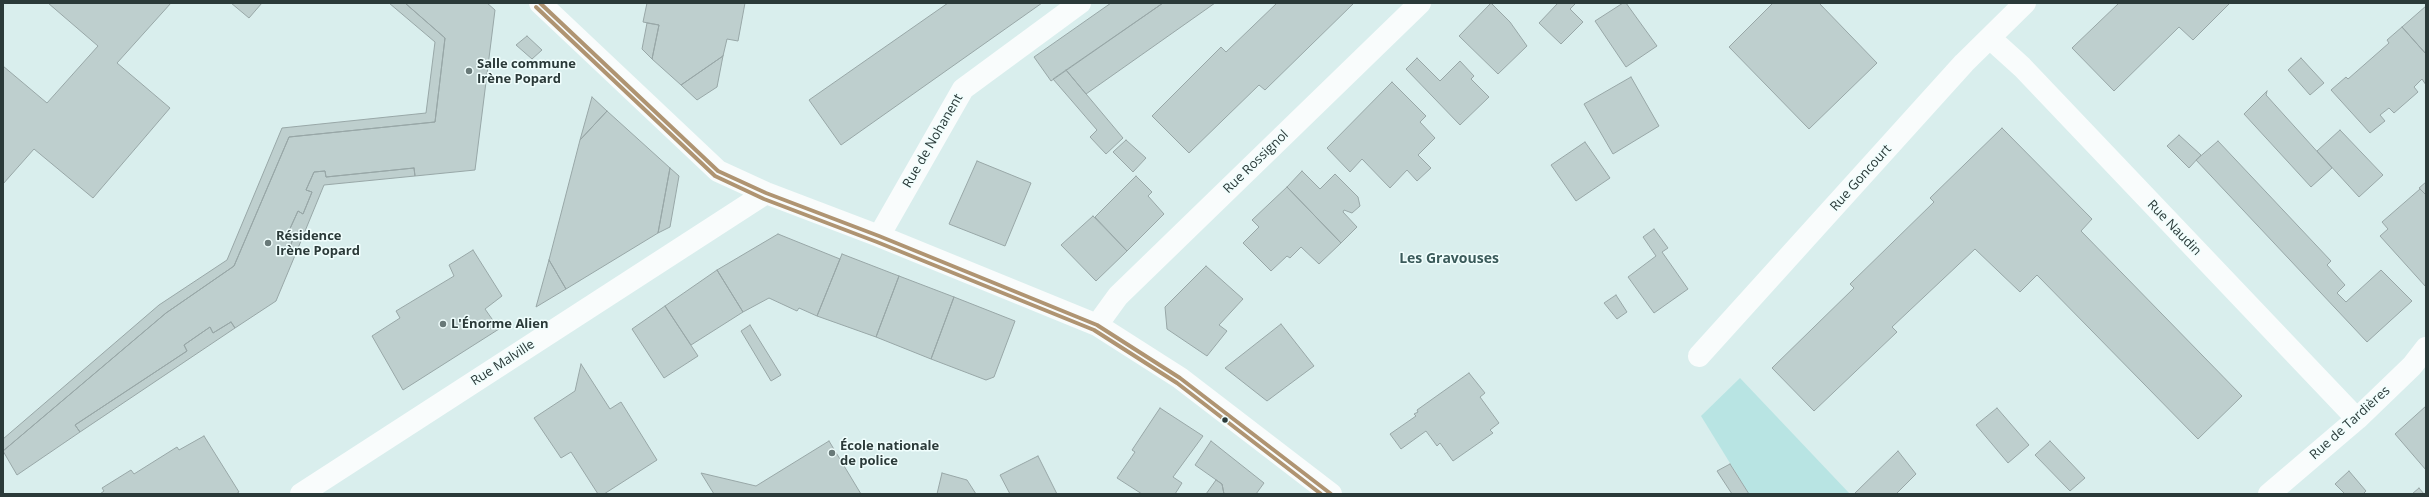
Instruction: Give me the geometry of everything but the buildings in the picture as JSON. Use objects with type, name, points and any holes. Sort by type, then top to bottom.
[{"type":"street","points":[[540,3],[718,171],[766,193],[879,236],[1097,324],[1180,378],[1331,494]]},
{"type":"street","name":"Rue de Nohanent","points":[[879,236],[963,89],[1080,3]]},
{"type":"street","name":"Rue Rossignol","points":[[1097,324],[1118,296],[1420,3]]},
{"type":"street","name":"Rue Goncourt","points":[[1700,356],[1964,63],[2025,3]]},
{"type":"street","name":"Rue Naudin","points":[[1990,38],[2022,67],[2357,419]]},
{"type":"street","name":"Rue Malville","points":[[301,494],[766,193]]},
{"type":"street","name":"Rue de Tardières","points":[[2269,494],[2357,419],[2412,366],[2426,348]]},
{"type":"shaded area","points":[[1740,378],[1850,494],[1749,494],[1701,416]]},
{"type":"transit line","points":[[540,3],[718,171],[766,193],[879,236],[1097,325],[1180,378],[1331,494]]},
{"type":"transit line","points":[[536,7],[715,176],[764,199],[877,242],[1094,330],[1177,383],[1321,494]]},
{"type":"place","name":"Salle commune Irène Popard","points":[[469,71]]},
{"type":"place","name":"Résidence Irène Popard","points":[[268,243]]},
{"type":"place","name":"L'Énorme Alien","points":[[443,324]]},
{"type":"place","name":"École nationale de police","points":[[832,453]]},
{"type":"district","name":"Les Gravouses","points":[[1449,259]]}]
